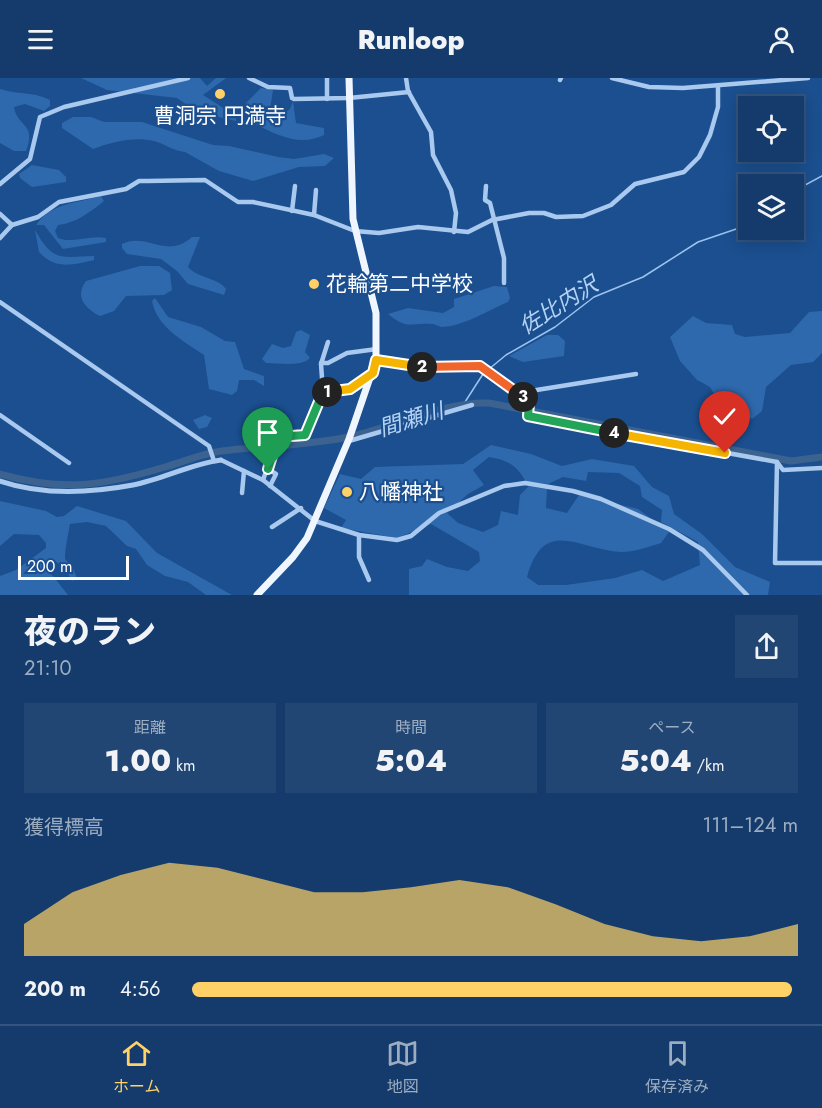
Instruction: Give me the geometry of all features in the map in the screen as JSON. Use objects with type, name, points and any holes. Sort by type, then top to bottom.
[{"type":"main road","points":[[257,595],[296,554],[315,521],[367,394],[376,360],[374,296],[355,231],[349,78]]},
{"type":"street","points":[[0,184],[30,159],[40,117],[64,107],[188,78]]},
{"type":"street","points":[[249,78],[268,87],[290,88],[292,98],[349,98],[409,92]]},
{"type":"street","points":[[327,78],[327,99]]},
{"type":"street","points":[[406,78],[409,92],[430,132],[433,154],[451,190],[456,213],[454,232]]},
{"type":"street","points":[[612,78],[649,87],[718,87],[808,78]]},
{"type":"street","points":[[0,238],[12,225],[38,217],[59,202],[126,189],[139,181],[205,180],[238,202],[314,215],[355,231],[379,233],[418,227],[468,232],[495,220],[536,213],[556,217],[583,216],[611,205],[635,184],[659,180],[674,173],[684,172],[699,157],[710,135],[718,107],[718,87]]},
{"type":"street","points":[[292,212],[295,186]]},
{"type":"street","points":[[486,186],[485,200],[490,202],[504,258],[504,283]]},
{"type":"street","points":[[314,215],[316,190]]},
{"type":"street","points":[[0,214],[12,225]]},
{"type":"street","points":[[0,302],[209,446],[213,460]]},
{"type":"street","points":[[263,480],[278,437],[305,435],[323,392],[321,363],[328,342]]},
{"type":"street","points":[[321,363],[328,363],[347,353],[377,350]]},
{"type":"street","points":[[376,360],[436,369],[473,365],[485,368],[529,403],[526,416],[777,462],[783,470],[822,468]]},
{"type":"street","points":[[350,389],[373,373]]},
{"type":"street","points":[[518,393],[636,374]]},
{"type":"street","points":[[323,392],[350,389],[367,394]]},
{"type":"street","points":[[349,440],[472,405]]},
{"type":"street","points":[[0,415],[69,463]]},
{"type":"street","points":[[0,481],[42,490],[86,491],[133,485],[213,460],[221,460],[263,480],[315,521],[359,535],[397,540],[405,538],[439,513],[494,489],[525,483],[546,485],[601,499],[669,529],[703,550],[747,595]]},
{"type":"street","points":[[777,462],[775,563],[822,563]]},
{"type":"street","points":[[268,469],[276,474],[270,486]]},
{"type":"street","points":[[242,493],[244,471]]},
{"type":"street","points":[[272,527],[301,508]]},
{"type":"street","points":[[359,535],[359,557],[369,580]]},
{"type":"shaded area","points":[[81,78],[200,78],[207,86],[216,78],[226,78],[203,95],[236,116],[236,121],[197,112],[177,98],[107,90]]},
{"type":"shaded area","points":[[261,88],[273,90],[269,116],[243,111],[243,106]]},
{"type":"shaded area","points":[[0,89],[37,95],[50,100],[50,106],[44,111],[25,104],[14,107],[28,130],[29,142],[26,151],[14,151],[0,143]]},
{"type":"shaded area","points":[[293,101],[296,123],[324,128],[324,135],[314,139],[296,140],[286,138],[251,122],[253,116],[271,118],[277,108],[286,112]]},
{"type":"shaded area","points":[[73,117],[91,117],[104,122],[142,122],[213,145],[229,146],[278,157],[294,159],[324,154],[334,158],[325,166],[299,167],[253,181],[219,171],[185,152],[154,141],[123,140],[93,149],[62,128],[62,123]]},
{"type":"shaded area","points":[[32,165],[59,170],[66,177],[66,182],[32,187],[20,178],[19,174]]},
{"type":"shaded area","points":[[101,196],[104,201],[77,220],[58,225],[55,231],[58,238],[64,240],[100,237],[106,238],[106,242],[63,249],[44,225],[36,225],[49,212],[57,208]]},
{"type":"shaded area","points":[[35,230],[53,253],[65,257],[94,256],[94,260],[65,265],[51,262],[39,252]]},
{"type":"shaded area","points":[[192,237],[200,237],[188,267],[197,274],[222,285],[226,289],[224,295],[188,284],[177,271],[161,259],[127,254],[122,248],[122,244],[131,241],[174,246]]},
{"type":"shaded area","points":[[140,266],[159,266],[170,273],[172,290],[164,295],[126,296],[114,311],[100,316],[83,302],[81,292],[86,281]]},
{"type":"shaded area","points":[[494,286],[507,287],[510,298],[508,302],[458,324],[441,327],[433,324],[409,325],[388,314],[408,308],[443,313],[454,307],[454,299]]},
{"type":"shaded area","points":[[155,298],[168,317],[201,327],[225,341],[235,342],[244,369],[264,376],[264,386],[254,380],[239,380],[237,391],[232,395],[209,389],[204,355],[165,326],[155,310],[152,301]]},
{"type":"shaded area","points":[[822,311],[822,353],[813,362],[791,365],[766,387],[762,411],[752,419],[717,399],[710,387],[697,380],[680,361],[670,337],[693,316],[706,323],[732,325],[735,334],[745,337],[790,333],[809,312]]},
{"type":"shaded area","points":[[301,330],[310,335],[305,352],[310,358],[306,361],[284,364],[266,363],[262,359],[272,344],[283,348],[291,346],[296,332]]},
{"type":"shaded area","points":[[547,335],[558,335],[565,341],[564,356],[523,362],[509,356]]},
{"type":"shaded area","points":[[205,415],[212,418],[207,427],[199,429],[193,420]]},
{"type":"shaded area","points":[[491,445],[531,454],[562,466],[592,459],[634,466],[652,487],[669,496],[674,514],[702,534],[735,567],[770,582],[768,595],[409,595],[409,569],[422,566],[427,559],[447,567],[468,571],[480,561],[479,552],[431,524],[397,538],[341,528],[346,520],[324,508],[340,474],[361,479],[375,467],[463,464]],"holes":[[[489,457],[515,467],[526,482],[548,484],[563,477],[586,481],[588,472],[619,473],[640,486],[642,497],[662,510],[661,522],[698,542],[700,565],[663,581],[642,570],[615,578],[566,585],[538,585],[527,577],[534,558],[543,547],[553,541],[626,552],[661,543],[669,532],[638,509],[579,495],[567,513],[546,508],[547,489],[529,486],[520,495],[518,515],[501,511],[498,525],[483,532],[458,523],[447,513],[468,494],[484,485],[473,470]]]},
{"type":"shaded area","points":[[0,501],[46,511],[57,517],[64,516],[77,506],[126,521],[157,553],[232,595],[206,595],[188,582],[165,576],[147,565],[136,549],[127,546],[106,526],[87,522],[70,524],[65,559],[74,570],[77,579],[72,581],[65,568],[52,559],[42,562],[42,568],[53,576],[68,595],[0,595],[0,576],[16,570],[46,548],[46,543],[39,535],[14,534],[0,546]]},
{"type":"waterway","name":"佐比内沢","points":[[804,186],[822,176]]},
{"type":"waterway","name":"佐比内沢","points":[[465,402],[483,374],[506,355],[555,327],[594,297],[643,277],[698,242],[738,228]]},
{"type":"waterway","name":"間瀬川","points":[[0,474],[23,480],[64,485],[102,482],[122,479],[215,452],[337,439],[437,410],[489,403],[791,461],[822,457]]},
{"type":"place","name":"曹洞宗 円満寺","points":[[220,94]]},
{"type":"place","name":"花輪第二中学校","points":[[314,284]]},
{"type":"place","name":"八幡神社","points":[[347,492]]},
{"type":"route","points":[[268,469],[278,437],[305,435],[315,416],[323,392],[350,389],[363,377],[373,373],[376,360],[436,369],[480,366],[529,403],[526,416],[725,453]]}]
